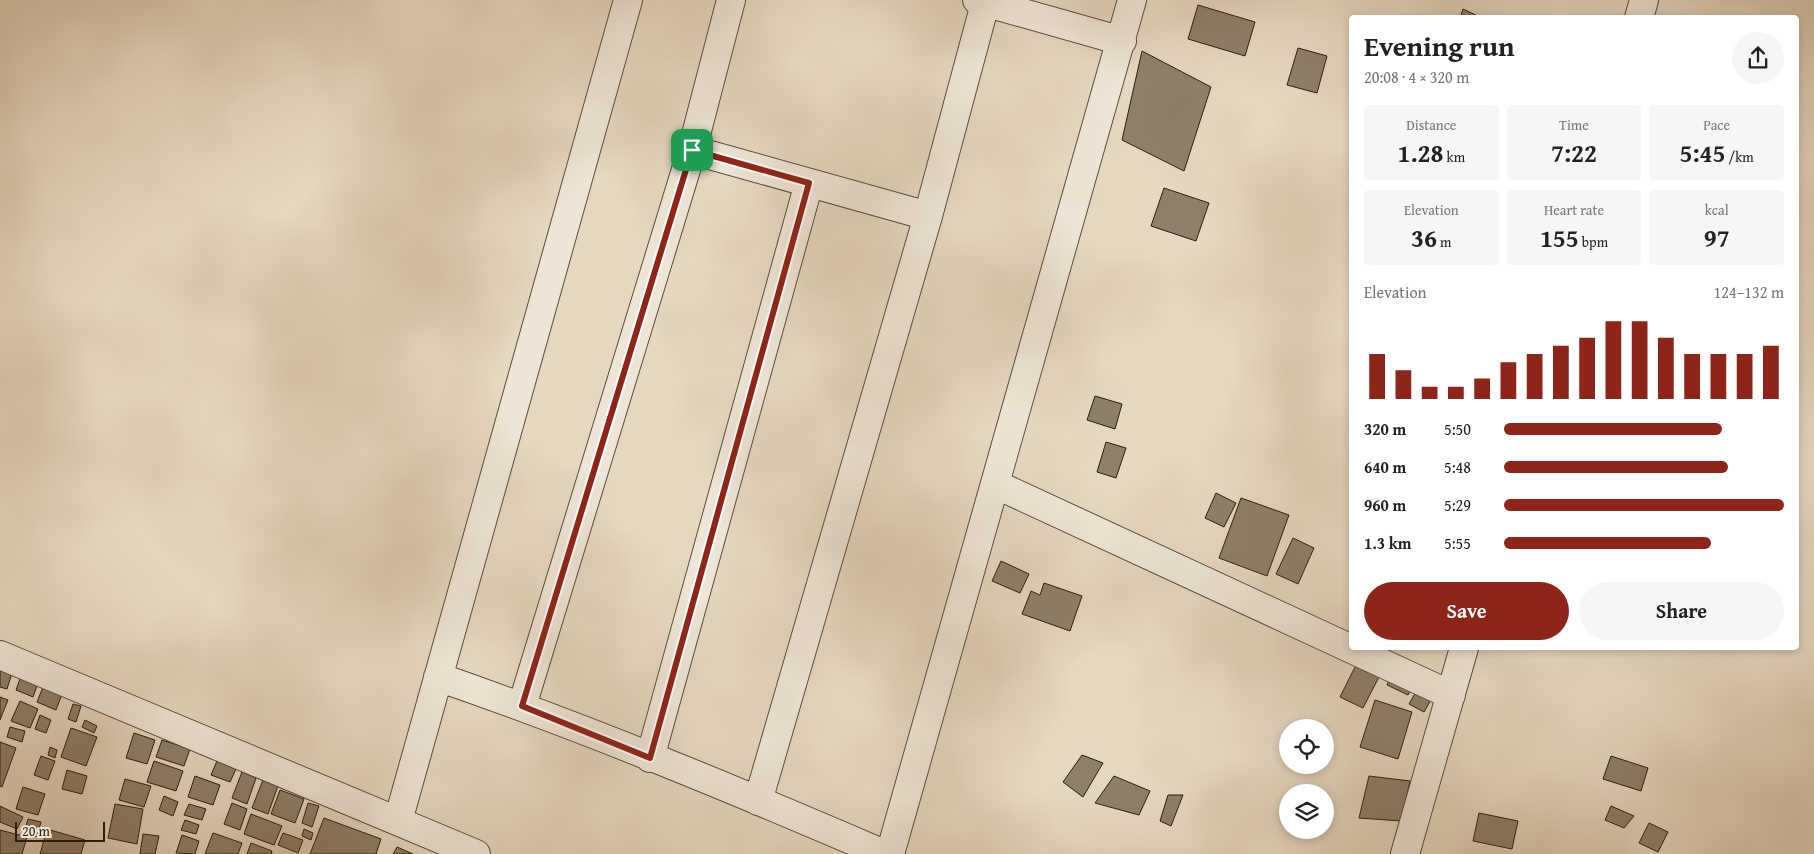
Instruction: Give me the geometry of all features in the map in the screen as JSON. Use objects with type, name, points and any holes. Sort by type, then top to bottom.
[{"type":"street","points":[[398,821],[628,0]]},
{"type":"street","points":[[522,706],[692,150],[731,0]]},
{"type":"street","points":[[890,854],[1122,41],[1132,0]]},
{"type":"street","points":[[1640,15],[1644,0]]},
{"type":"street","points":[[758,801],[928,216],[982,1],[1122,41]]},
{"type":"street","points":[[692,150],[928,216]]},
{"type":"street","points":[[650,758],[809,183]]},
{"type":"street","points":[[995,484],[1349,649]]},
{"type":"street","points":[[1352,650],[1451,696]]},
{"type":"street","points":[[1405,854],[1463,650]]},
{"type":"street","points":[[0,655],[476,854]]},
{"type":"street","points":[[438,678],[522,706],[884,854]]},
{"type":"building","points":[[1198,5],[1255,22],[1245,56],[1188,39]]},
{"type":"building","points":[[1463,9],[1476,15],[1461,15]]},
{"type":"building","points":[[1298,48],[1327,56],[1317,93],[1287,85]]},
{"type":"building","points":[[1142,51],[1211,87],[1184,171],[1122,140]]},
{"type":"building","points":[[1164,188],[1209,203],[1196,241],[1151,226]]},
{"type":"building","points":[[1095,396],[1122,404],[1115,429],[1087,420]]},
{"type":"building","points":[[1106,442],[1126,448],[1116,478],[1097,472]]},
{"type":"building","points":[[1216,493],[1236,503],[1224,527],[1205,518]]},
{"type":"building","points":[[1241,498],[1289,515],[1267,576],[1219,558]]},
{"type":"building","points":[[1293,538],[1314,548],[1298,584],[1276,574]]},
{"type":"building","points":[[1001,561],[1029,574],[1020,593],[992,581]]},
{"type":"building","points":[[1044,583],[1082,596],[1070,631],[1022,614],[1031,591],[1040,595]]},
{"type":"building","points":[[1359,659],[1382,671],[1363,708],[1340,697]]},
{"type":"building","points":[[0,668],[12,673],[7,689],[0,687]]},
{"type":"building","points":[[1393,672],[1415,682],[1408,695],[1387,685]]},
{"type":"building","points":[[21,676],[38,683],[33,697],[16,690]]},
{"type":"building","points":[[43,687],[62,694],[56,710],[37,702]]},
{"type":"building","points":[[1417,690],[1432,698],[1424,712],[1409,704]]},
{"type":"building","points":[[0,697],[8,700],[0,720]]},
{"type":"building","points":[[1375,700],[1412,712],[1398,759],[1360,747]]},
{"type":"building","points":[[20,701],[38,709],[30,728],[11,721]]},
{"type":"building","points":[[73,704],[81,706],[76,722],[68,719]]},
{"type":"building","points":[[40,715],[51,720],[46,733],[35,729]]},
{"type":"building","points":[[85,720],[97,726],[94,733],[82,727]]},
{"type":"building","points":[[10,727],[25,731],[22,742],[7,737]]},
{"type":"building","points":[[71,728],[97,737],[86,766],[61,757]]},
{"type":"building","points":[[134,733],[155,740],[147,764],[126,758]]},
{"type":"building","points":[[162,740],[190,749],[184,766],[156,757]]},
{"type":"building","points":[[0,742],[16,748],[2,787],[0,786]]},
{"type":"building","points":[[50,747],[57,750],[55,758],[48,755]]},
{"type":"building","points":[[1082,755],[1103,763],[1083,797],[1063,782]]},
{"type":"building","points":[[41,756],[55,761],[48,780],[34,775]]},
{"type":"building","points":[[1611,756],[1648,768],[1641,791],[1603,779]]},
{"type":"building","points":[[154,761],[183,771],[176,791],[147,782]]},
{"type":"building","points":[[217,761],[236,769],[230,782],[211,775]]},
{"type":"building","points":[[67,770],[87,776],[82,794],[62,789]]},
{"type":"building","points":[[242,772],[256,778],[247,804],[232,798]]},
{"type":"building","points":[[195,776],[220,785],[213,805],[188,797]]},
{"type":"building","points":[[1114,776],[1150,791],[1139,815],[1095,803]]},
{"type":"building","points":[[1369,776],[1410,781],[1401,821],[1359,818]]},
{"type":"building","points":[[125,779],[151,786],[144,807],[119,800]]},
{"type":"building","points":[[263,780],[278,786],[268,814],[252,808]]},
{"type":"building","points":[[23,787],[45,794],[38,815],[16,809]]},
{"type":"building","points":[[280,790],[304,799],[295,823],[271,814]]},
{"type":"building","points":[[1168,795],[1183,795],[1171,826],[1160,821]]},
{"type":"building","points":[[164,796],[178,802],[173,816],[159,810]]},
{"type":"building","points":[[232,803],[247,809],[240,830],[224,824]]},
{"type":"building","points":[[308,803],[319,806],[312,827],[302,823]]},
{"type":"building","points":[[115,804],[143,809],[137,844],[108,838]]},
{"type":"building","points":[[189,804],[206,809],[202,820],[184,815]]},
{"type":"building","points":[[0,806],[23,817],[17,829],[0,822]]},
{"type":"building","points":[[1611,806],[1634,816],[1624,828],[1605,820]]},
{"type":"building","points":[[1479,813],[1518,821],[1512,849],[1473,841]]},
{"type":"building","points":[[251,814],[282,826],[274,845],[244,834]]},
{"type":"building","points":[[324,818],[381,839],[376,854],[310,854]]},
{"type":"building","points":[[28,819],[41,822],[37,837],[24,833]]},
{"type":"building","points":[[185,820],[199,825],[196,834],[181,830]]},
{"type":"building","points":[[1649,823],[1668,832],[1658,852],[1639,843]]},
{"type":"building","points":[[47,829],[85,840],[81,854],[40,854]]},
{"type":"building","points":[[304,829],[313,833],[311,840],[302,836]]},
{"type":"building","points":[[0,830],[27,837],[22,854],[0,854]]},
{"type":"building","points":[[213,833],[242,843],[238,854],[205,854]]},
{"type":"building","points":[[283,833],[303,840],[298,853],[278,845]]},
{"type":"building","points":[[143,834],[159,836],[155,854],[140,854]]},
{"type":"building","points":[[182,835],[199,841],[195,854],[176,853]]},
{"type":"building","points":[[251,843],[272,851],[271,854],[247,854]]},
{"type":"building","points":[[397,847],[413,854],[393,854]]},
{"type":"route","points":[[692,150],[809,183],[650,758],[522,706],[692,150]]}]
